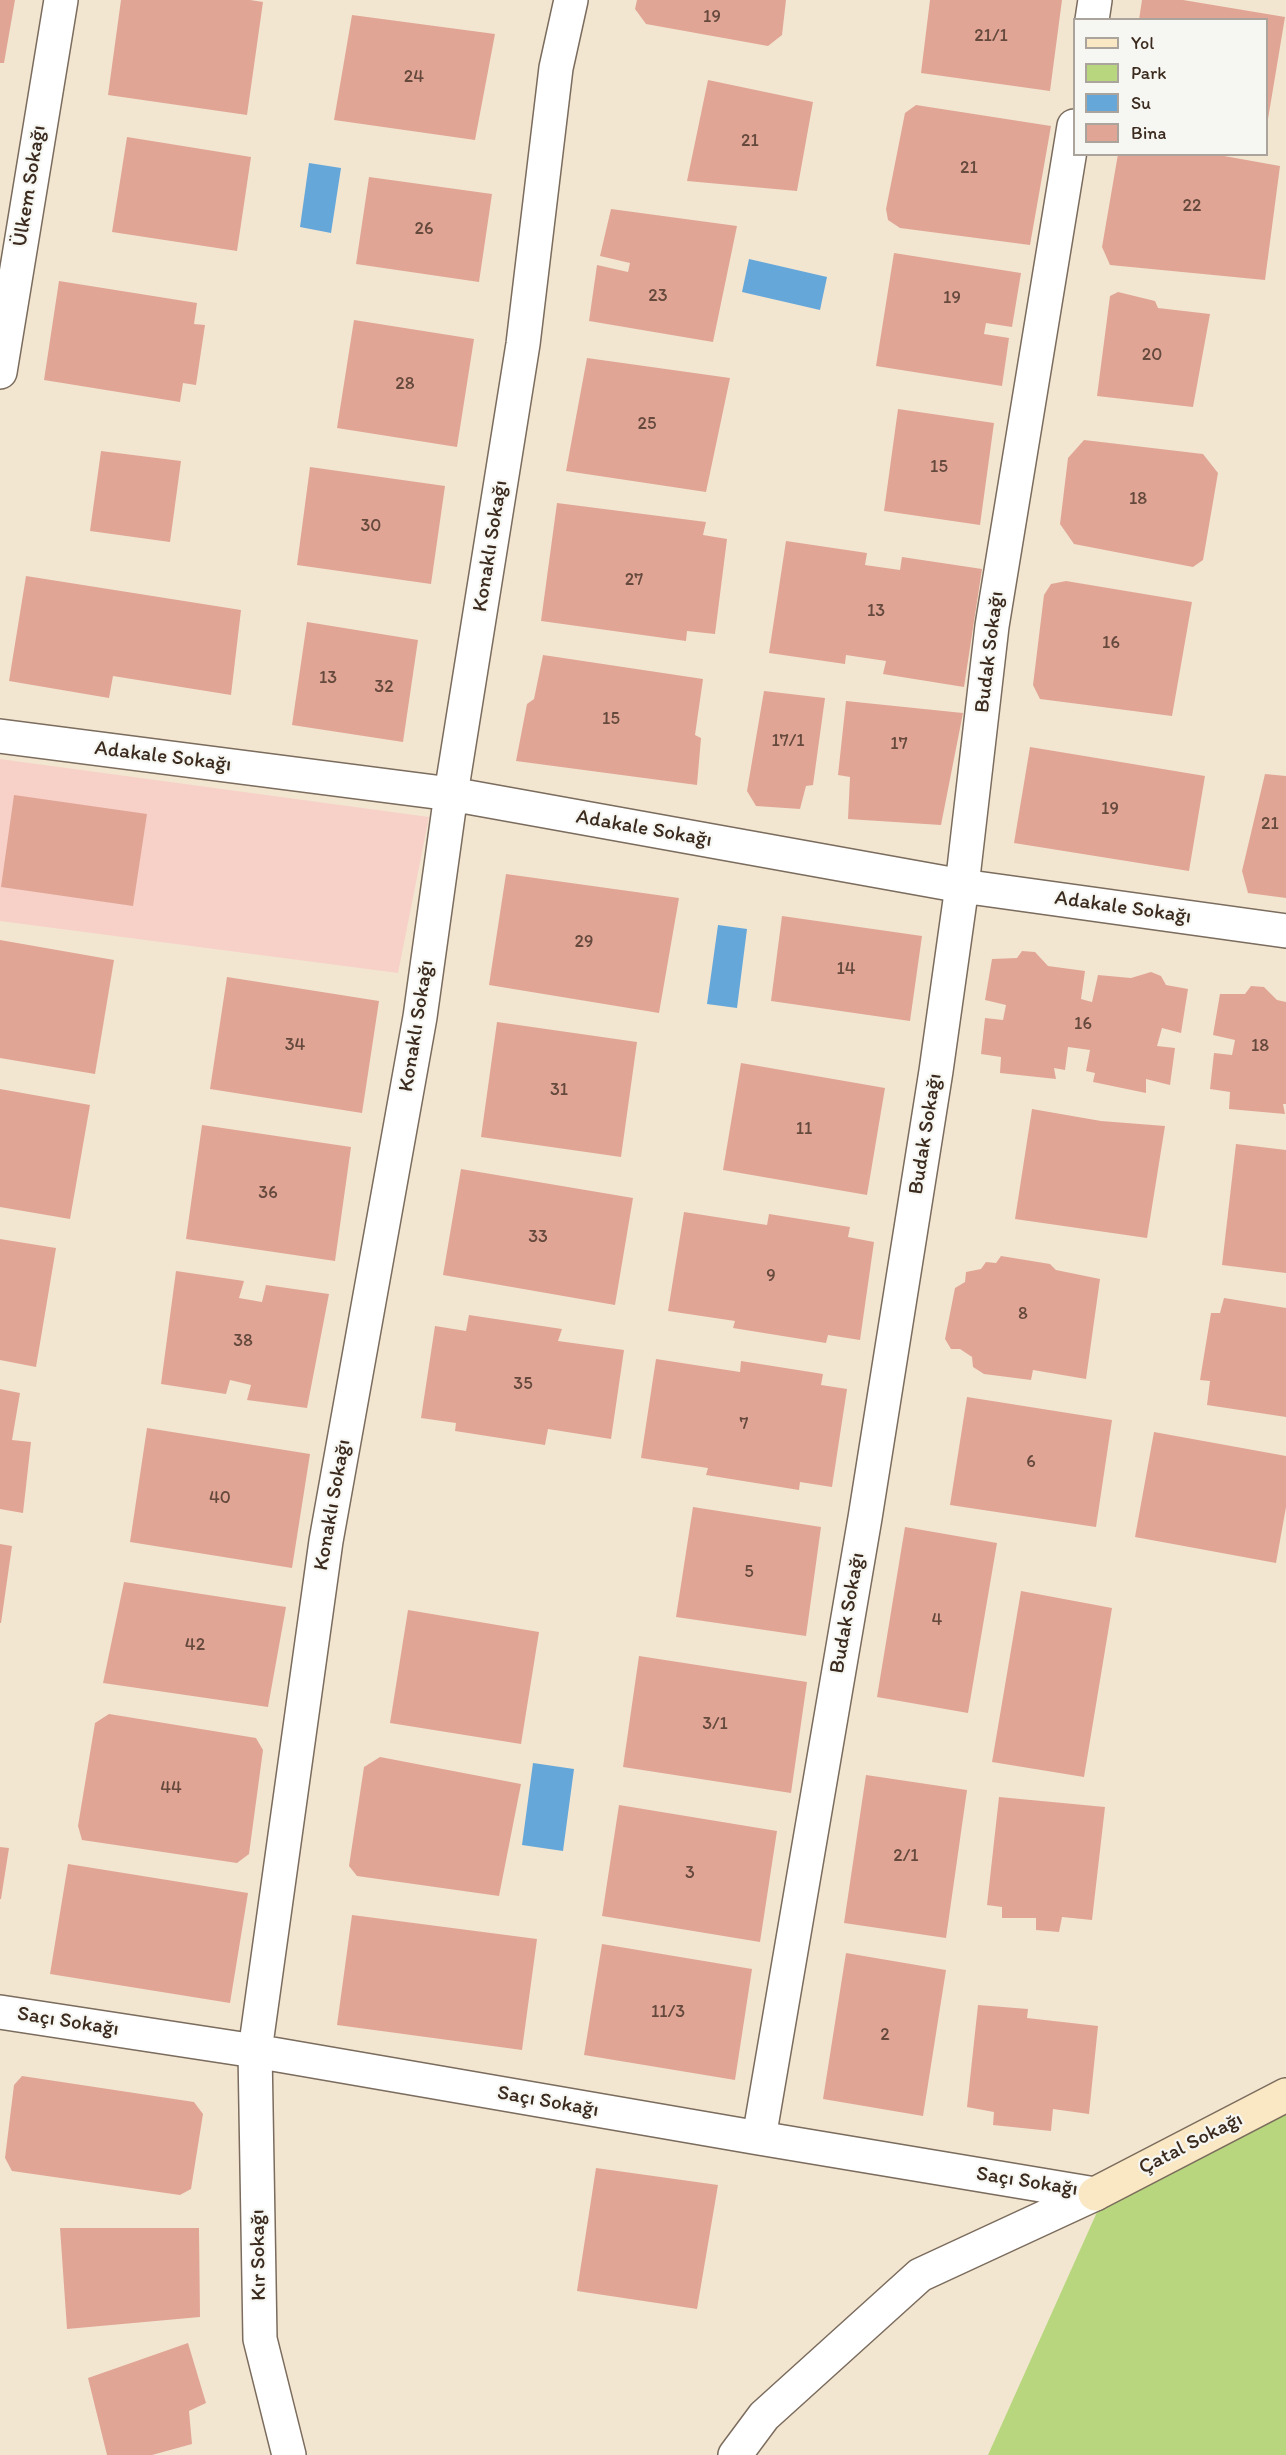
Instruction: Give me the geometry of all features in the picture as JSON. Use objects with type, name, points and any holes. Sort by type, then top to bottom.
[{"type":"main road","name":"Çatal Sokağı","points":[[1095,2194],[1286,2095]]},
{"type":"street","name":"Ülkem Sokağı","points":[[0,372],[61,0]]},
{"type":"street","name":"Konaklı Sokağı","points":[[255,2051],[326,1541],[420,1017],[452,794],[523,344],[556,68],[571,0]]},
{"type":"street","points":[[1092,18],[1095,0]]},
{"type":"street","name":"Budak Sokağı","points":[[759,2138],[865,1518],[934,1083],[962,886],[992,626],[1073,132]]},
{"type":"street","name":"Adakale Sokağı","points":[[0,736],[452,794],[962,886],[1286,931]]},
{"type":"street","name":"Saçı Sokağı","points":[[0,2012],[255,2051],[1095,2194]]},
{"type":"street","name":"Kır Sokağı","points":[[255,2051],[260,2339],[289,2455]]},
{"type":"street","points":[[735,2455],[764,2416],[920,2275],[1095,2194]]},
{"type":"shaded area","points":[[0,759],[429,817],[398,973],[0,921]]},
{"type":"green space","points":[[1286,2108],[1286,2455],[988,2455],[1102,2201]]},
{"type":"water","points":[[309,163],[341,168],[331,233],[300,227]]},
{"type":"water","points":[[749,259],[827,277],[820,310],[742,292]]},
{"type":"water","points":[[718,925],[747,929],[737,1008],[707,1004]]},
{"type":"water","points":[[533,1763],[574,1769],[563,1851],[522,1845]]},
{"type":"building","points":[[0,0],[15,0],[4,63],[0,63]]},
{"type":"building","points":[[121,0],[250,0],[263,2],[247,115],[108,95]]},
{"type":"building","points":[[637,0],[786,0],[782,35],[768,46],[646,24],[635,9]]},
{"type":"building","points":[[930,0],[1062,0],[1050,91],[921,73]]},
{"type":"building","points":[[1142,0],[1183,0],[1285,17],[1268,119],[1268,18],[1139,18]]},
{"type":"building","points":[[352,15],[495,34],[475,140],[334,120]]},
{"type":"building","points":[[708,80],[813,102],[797,191],[687,181]]},
{"type":"building","points":[[916,105],[1051,126],[1030,245],[900,228],[888,220],[886,209],[905,113]]},
{"type":"building","points":[[127,137],[251,157],[237,251],[112,232]]},
{"type":"building","points":[[1118,156],[1224,156],[1280,166],[1265,280],[1110,265],[1102,247]]},
{"type":"building","points":[[369,177],[492,194],[479,282],[356,264]]},
{"type":"building","points":[[611,209],[737,226],[713,342],[589,321],[597,265],[628,272],[630,263],[600,256]]},
{"type":"building","points":[[894,253],[1021,273],[1012,327],[986,323],[984,334],[1009,338],[1002,386],[876,366]]},
{"type":"building","points":[[59,281],[197,303],[194,324],[205,325],[196,385],[183,383],[180,402],[44,380]]},
{"type":"building","points":[[1118,292],[1155,301],[1158,308],[1210,314],[1193,407],[1097,396],[1110,296]]},
{"type":"building","points":[[354,320],[474,339],[457,447],[337,428]]},
{"type":"building","points":[[587,358],[730,378],[706,492],[566,471]]},
{"type":"building","points":[[898,409],[994,423],[980,525],[884,511]]},
{"type":"building","points":[[1084,440],[1203,454],[1218,473],[1203,560],[1193,567],[1074,544],[1060,524],[1068,458]]},
{"type":"building","points":[[101,451],[181,461],[170,542],[90,531]]},
{"type":"building","points":[[310,467],[445,486],[431,584],[297,565]]},
{"type":"building","points":[[557,503],[706,522],[703,535],[727,539],[715,634],[687,631],[686,641],[541,621]]},
{"type":"building","points":[[786,541],[867,553],[865,565],[900,570],[902,557],[982,569],[964,687],[883,674],[886,661],[846,655],[845,664],[769,653]]},
{"type":"building","points":[[26,576],[241,610],[231,695],[113,676],[109,698],[9,681]]},
{"type":"building","points":[[1066,581],[1192,602],[1172,716],[1040,699],[1033,685],[1044,595],[1051,584]]},
{"type":"building","points":[[307,622],[418,640],[403,742],[292,725]]},
{"type":"building","points":[[543,655],[703,679],[695,735],[701,738],[697,785],[516,761],[527,704],[534,699]]},
{"type":"building","points":[[764,691],[825,698],[813,785],[806,786],[800,809],[756,806],[747,791]]},
{"type":"building","points":[[846,701],[963,713],[941,825],[848,819],[850,777],[838,775]]},
{"type":"building","points":[[1030,747],[1205,776],[1189,871],[1014,843]]},
{"type":"building","points":[[1265,774],[1286,776],[1286,898],[1248,893],[1242,871]]},
{"type":"building","points":[[14,795],[147,814],[133,906],[1,887]]},
{"type":"building","points":[[506,874],[679,898],[659,1013],[489,985]]},
{"type":"building","points":[[782,916],[922,936],[910,1021],[771,1001]]},
{"type":"building","points":[[0,940],[114,960],[95,1074],[0,1058]]},
{"type":"building","points":[[1022,951],[1035,952],[1048,966],[1085,971],[1081,999],[1092,1002],[1098,975],[1131,978],[1151,972],[1161,976],[1166,985],[1188,989],[1181,1033],[1162,1028],[1157,1046],[1175,1048],[1170,1085],[1146,1079],[1146,1093],[1093,1082],[1095,1073],[1086,1071],[1090,1050],[1068,1047],[1065,1070],[1054,1068],[1056,1079],[1000,1073],[1001,1057],[981,1054],[985,1018],[1003,1020],[1006,1005],[985,1000],[992,959],[1017,958]]},
{"type":"building","points":[[227,977],[379,1001],[362,1113],[210,1089]]},
{"type":"building","points":[[1251,986],[1264,987],[1277,1000],[1286,1002],[1286,1104],[1283,1104],[1285,1114],[1229,1109],[1230,1092],[1210,1089],[1214,1053],[1232,1055],[1235,1040],[1213,1035],[1220,994],[1245,994]]},
{"type":"building","points":[[497,1022],[637,1042],[621,1157],[481,1137]]},
{"type":"building","points":[[741,1063],[885,1088],[867,1195],[723,1170]]},
{"type":"building","points":[[0,1089],[90,1105],[70,1219],[0,1207]]},
{"type":"building","points":[[1032,1109],[1101,1121],[1165,1126],[1147,1238],[1015,1219]]},
{"type":"building","points":[[202,1125],[351,1147],[335,1261],[186,1239]]},
{"type":"building","points":[[1236,1144],[1286,1150],[1286,1273],[1222,1265]]},
{"type":"building","points":[[461,1169],[633,1198],[615,1305],[443,1275]]},
{"type":"building","points":[[684,1212],[767,1225],[769,1214],[850,1227],[848,1237],[874,1242],[860,1340],[828,1335],[826,1343],[733,1328],[735,1321],[668,1311]]},
{"type":"building","points":[[0,1239],[56,1248],[36,1367],[0,1360]]},
{"type":"building","points":[[1001,1256],[1050,1264],[1056,1270],[1100,1279],[1086,1379],[1033,1370],[1031,1380],[984,1374],[973,1367],[972,1357],[960,1349],[951,1349],[945,1339],[955,1288],[965,1282],[966,1272],[981,1269],[986,1262],[996,1263]]},
{"type":"building","points":[[176,1271],[244,1281],[239,1298],[262,1302],[266,1285],[329,1294],[307,1408],[247,1400],[251,1385],[230,1380],[226,1394],[161,1384]]},
{"type":"building","points":[[1224,1298],[1286,1308],[1286,1417],[1207,1405],[1210,1381],[1200,1380],[1211,1313],[1220,1313]]},
{"type":"building","points":[[469,1315],[562,1329],[558,1341],[624,1350],[611,1439],[548,1429],[545,1445],[455,1431],[456,1423],[421,1418],[435,1326],[466,1331]]},
{"type":"building","points":[[656,1359],[740,1372],[741,1361],[823,1374],[821,1385],[847,1389],[832,1487],[800,1482],[799,1490],[706,1475],[708,1468],[641,1458]]},
{"type":"building","points":[[0,1389],[20,1393],[12,1440],[31,1442],[23,1513],[0,1509]]},
{"type":"building","points":[[967,1397],[1112,1420],[1096,1527],[950,1505]]},
{"type":"building","points":[[147,1428],[310,1454],[292,1568],[130,1542]]},
{"type":"building","points":[[1154,1432],[1286,1456],[1286,1507],[1276,1563],[1135,1537]]},
{"type":"building","points":[[693,1507],[821,1527],[806,1636],[676,1617]]},
{"type":"building","points":[[905,1527],[997,1543],[968,1713],[877,1697]]},
{"type":"building","points":[[0,1544],[12,1546],[1,1623],[0,1623]]},
{"type":"building","points":[[124,1582],[286,1607],[268,1707],[103,1683]]},
{"type":"building","points":[[1021,1591],[1112,1608],[1084,1777],[992,1762]]},
{"type":"building","points":[[408,1610],[539,1632],[521,1744],[390,1723]]},
{"type":"building","points":[[639,1656],[807,1682],[791,1793],[623,1767]]},
{"type":"building","points":[[109,1714],[256,1738],[263,1750],[249,1854],[237,1863],[82,1840],[78,1826],[95,1723]]},
{"type":"building","points":[[380,1757],[521,1784],[499,1896],[357,1876],[349,1866],[364,1767]]},
{"type":"building","points":[[866,1775],[967,1790],[946,1938],[844,1923]]},
{"type":"building","points":[[999,1797],[1105,1807],[1092,1920],[1062,1917],[1059,1932],[1036,1930],[1036,1918],[1002,1918],[1002,1907],[987,1905]]},
{"type":"building","points":[[619,1805],[777,1831],[760,1942],[602,1916]]},
{"type":"building","points":[[0,1847],[9,1848],[1,1899],[0,1899]]},
{"type":"building","points":[[68,1864],[248,1893],[230,2003],[50,1974]]},
{"type":"building","points":[[352,1915],[537,1939],[522,2050],[337,2025]]},
{"type":"building","points":[[602,1944],[752,1969],[735,2080],[584,2055]]},
{"type":"building","points":[[846,1953],[946,1970],[923,2116],[823,2099]]},
{"type":"building","points":[[978,2005],[1028,2009],[1027,2018],[1098,2026],[1089,2114],[1053,2109],[1051,2131],[993,2125],[994,2112],[967,2107]]},
{"type":"building","points":[[22,2076],[194,2102],[203,2114],[191,2189],[180,2195],[12,2171],[5,2158],[14,2085]]},
{"type":"building","points":[[596,2168],[718,2185],[697,2309],[577,2291]]},
{"type":"building","points":[[60,2228],[199,2228],[200,2317],[67,2329]]},
{"type":"building","points":[[188,2343],[206,2403],[189,2411],[192,2444],[152,2455],[107,2455],[88,2378]]}]
